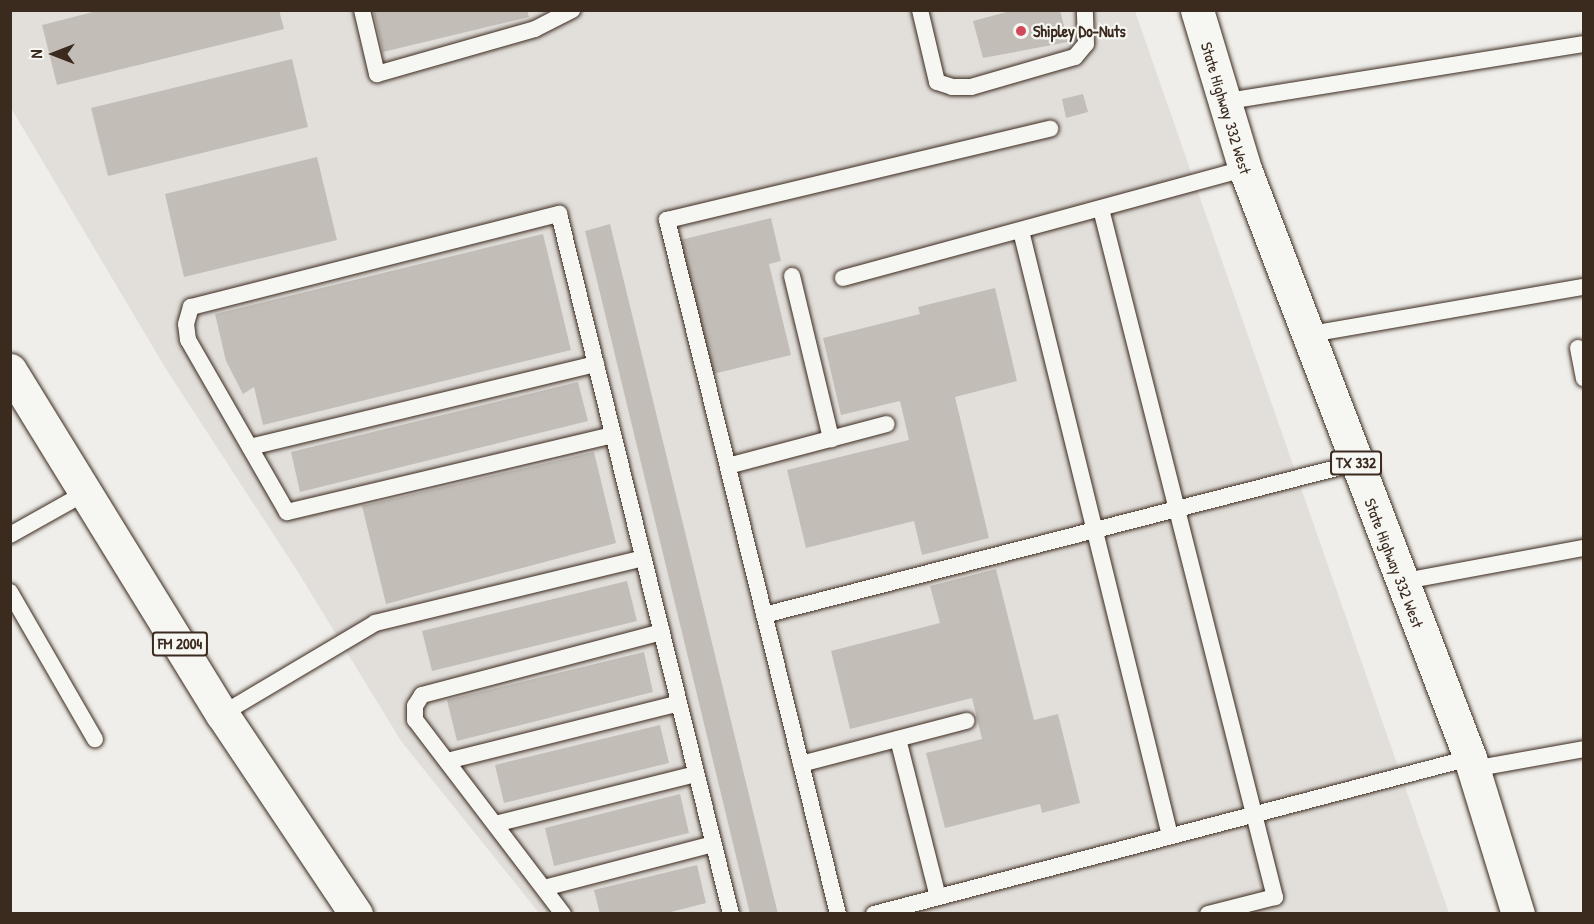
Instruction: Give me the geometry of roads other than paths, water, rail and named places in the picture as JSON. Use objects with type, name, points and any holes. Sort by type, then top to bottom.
[{"type":"main road","name":"State Highway 332 West","points":[[1197,10],[1222,102],[1245,169],[1305,335],[1471,763],[1518,914]]},
{"type":"main road","name":"FM 2004","points":[[10,370],[222,714],[356,914]]},
{"type":"lane","points":[[362,10],[376,74],[536,29],[572,10]]},
{"type":"lane","points":[[920,10],[937,82],[952,87],[971,87],[1075,57],[1086,44],[1084,10]]},
{"type":"lane","points":[[1222,102],[1584,44]]},
{"type":"lane","points":[[838,914],[668,220],[1050,129]]},
{"type":"lane","points":[[843,278],[1245,169]]},
{"type":"lane","points":[[1101,209],[1275,897],[1208,914]]},
{"type":"lane","points":[[613,435],[287,512],[188,340],[186,324],[191,307],[559,214],[731,914]]},
{"type":"lane","points":[[1021,231],[1170,836]]},
{"type":"lane","points":[[792,276],[831,439]]},
{"type":"lane","points":[[1305,335],[1584,286]]},
{"type":"lane","points":[[1578,348],[1584,378]]},
{"type":"lane","points":[[250,447],[596,364]]},
{"type":"lane","points":[[728,466],[887,424]]},
{"type":"lane","points":[[764,615],[1356,463]]},
{"type":"lane","points":[[10,535],[87,492]]},
{"type":"lane","points":[[1400,582],[1584,548]]},
{"type":"lane","points":[[222,714],[375,623],[643,558]]},
{"type":"lane","points":[[10,592],[95,739]]},
{"type":"lane","points":[[563,914],[415,720],[415,706],[422,694],[662,632]]},
{"type":"lane","points":[[447,761],[679,704]]},
{"type":"lane","points":[[801,764],[966,721]]},
{"type":"lane","points":[[898,739],[938,897]]},
{"type":"lane","points":[[874,914],[1254,814],[1471,763],[1584,749]]},
{"type":"lane","points":[[495,825],[696,774]]},
{"type":"lane","points":[[544,888],[713,844]]},
{"type":"place","name":"Shipley Do-Nuts","points":[[1021,31]]}]
